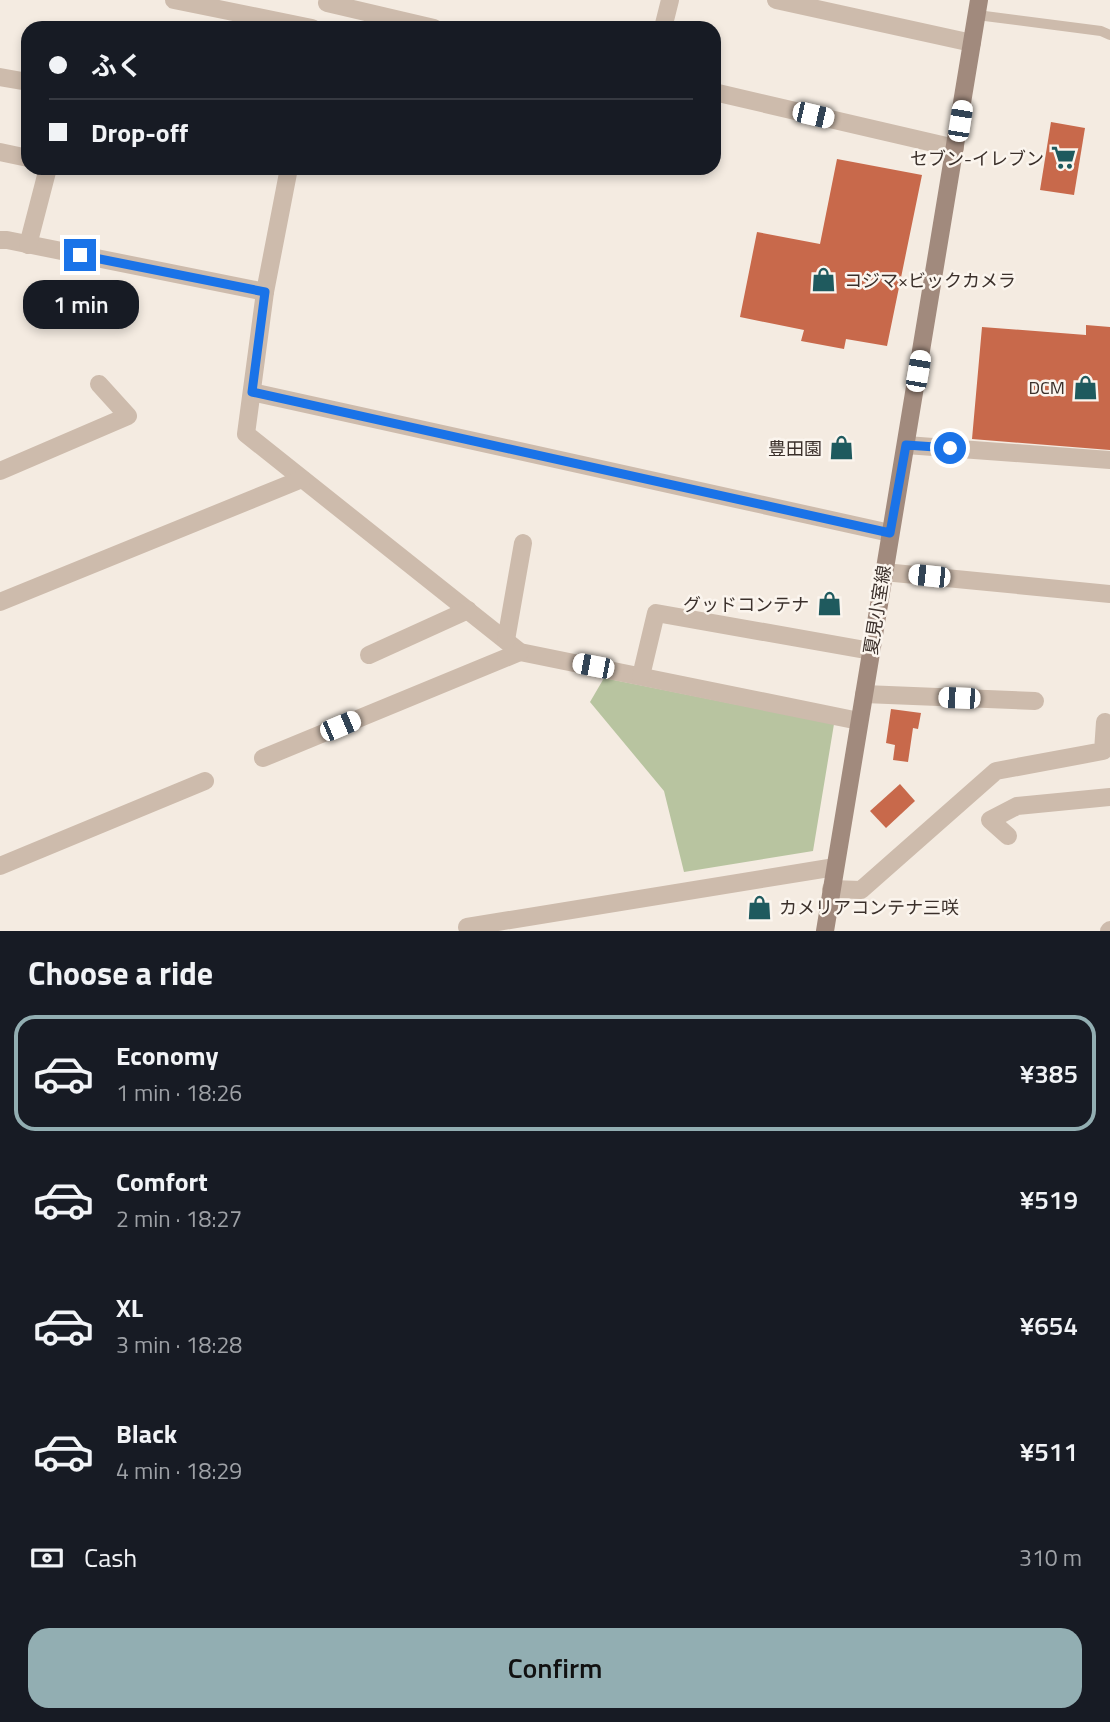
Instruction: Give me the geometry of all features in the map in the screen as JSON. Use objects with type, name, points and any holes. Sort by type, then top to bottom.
[{"type":"main road","name":"夏見小室線","points":[[825,931],[978,8]]},
{"type":"street","points":[[174,0],[278,21]]},
{"type":"street","points":[[665,21],[670,0]]},
{"type":"street","points":[[776,0],[972,43]]},
{"type":"street","points":[[323,21],[327,2],[405,21]]},
{"type":"street","points":[[0,78],[21,81]]},
{"type":"street","points":[[721,94],[955,148]]},
{"type":"street","points":[[0,152],[21,156]]},
{"type":"street","points":[[28,244],[46,175]]},
{"type":"street","points":[[288,175],[265,292],[246,434],[520,652],[859,721]]},
{"type":"street","points":[[0,240],[265,292]]},
{"type":"street","points":[[0,471],[128,416],[99,384]]},
{"type":"street","points":[[252,392],[890,533]]},
{"type":"street","points":[[906,445],[1110,460]]},
{"type":"street","points":[[0,602],[302,479]]},
{"type":"street","points":[[506,640],[523,543]]},
{"type":"street","points":[[884,572],[1110,594]]},
{"type":"street","points":[[369,655],[468,610]]},
{"type":"street","points":[[641,676],[656,612],[871,651]]},
{"type":"street","points":[[263,758],[520,652]]},
{"type":"street","points":[[864,694],[1035,701]]},
{"type":"street","points":[[831,889],[861,890],[996,771],[1103,751],[1105,722]]},
{"type":"street","points":[[0,866],[205,781]]},
{"type":"street","points":[[1007,836],[990,820],[1017,806],[1110,797]]},
{"type":"street","points":[[467,927],[835,867]]},
{"type":"lane","points":[[978,8],[1101,31],[1110,35]]},
{"type":"green space","points":[[604,678],[834,724],[813,851],[684,872],[664,791],[590,702]]},
{"type":"building","points":[[1051,122],[1085,128],[1074,195],[1040,190]]},
{"type":"building","name":"コジマ×ビックカメラ","points":[[837,159],[922,175],[887,346],[846,339],[844,349],[801,341],[804,330],[740,317],[757,232],[820,244]]},
{"type":"building","points":[[1086,325],[1110,327],[1110,450],[972,439],[982,327],[1086,335]]},
{"type":"building","points":[[891,709],[921,713],[918,729],[913,728],[908,762],[893,760],[895,745],[886,743]]},
{"type":"building","points":[[900,784],[915,801],[886,828],[870,811]]},
{"type":"place","name":"セブン-イレブン","points":[[1064,158]]},
{"type":"place","name":"コジマ×ビックカメラ","points":[[824,280]]},
{"type":"place","name":"DCM","points":[[1085,387]]},
{"type":"place","name":"豊田園","points":[[842,448]]},
{"type":"place","name":"グッドコンテナ","points":[[829,604]]},
{"type":"place","name":"カメリアコンテナ三咲","points":[[759,907]]},
{"type":"route","points":[[80,255],[265,292],[252,392],[890,533],[906,445],[950,448]]}]
